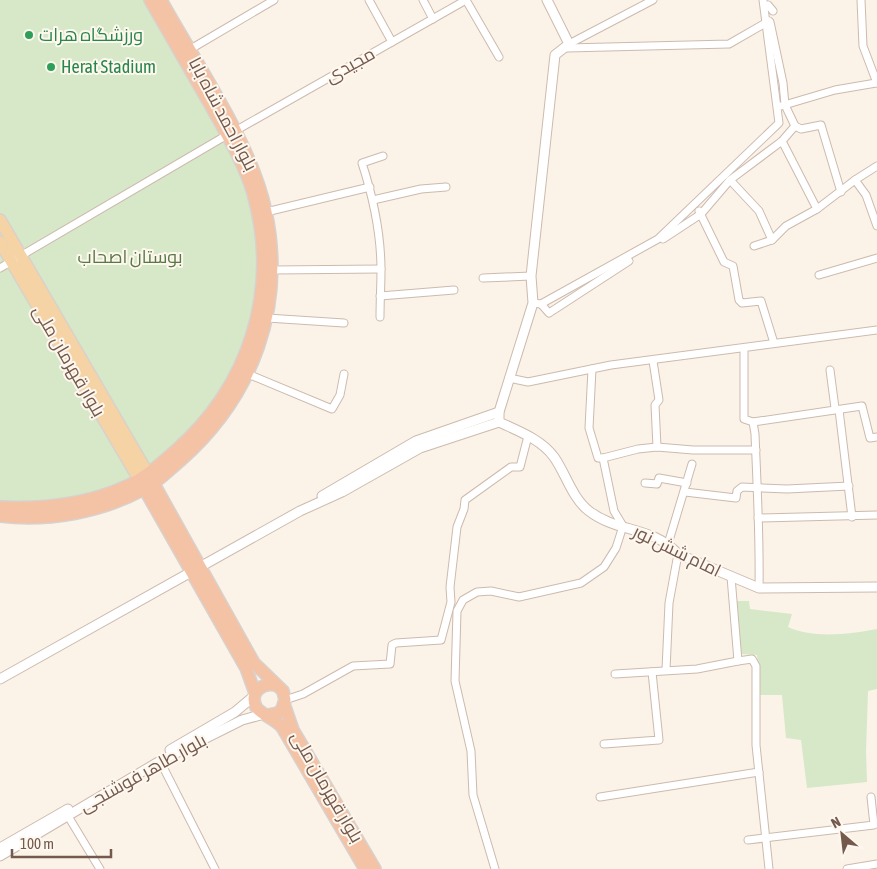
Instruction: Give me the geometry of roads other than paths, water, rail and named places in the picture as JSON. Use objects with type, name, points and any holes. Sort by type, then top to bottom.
[{"type":"highway","name":"بلوار احمد شاه بابا","points":[[0,516],[37,518],[72,514],[109,504],[146,482],[191,451],[224,414],[248,374],[260,346],[266,318],[272,270],[266,212],[255,174],[150,0]]},
{"type":"highway","name":"بلوار احمد شاه بابا","points":[[0,507],[22,508],[79,501],[146,482],[216,408],[236,375],[250,343],[259,315],[262,274],[261,231],[248,178],[231,133],[163,1]]},
{"type":"highway","points":[[146,482],[196,569],[254,663],[283,692],[285,702],[278,713],[266,715],[255,705],[255,695],[246,668],[196,569]]},
{"type":"highway","points":[[255,695],[266,684],[275,685]]},
{"type":"highway","name":"بلوار قهرمان ملی","points":[[285,702],[293,730],[375,869]]},
{"type":"highway","name":"بلوار قهرمان ملی","points":[[266,715],[275,718],[282,727],[365,869]]},
{"type":"main road","points":[[0,220],[16,258]]},
{"type":"main road","name":"بلوار قهرمان ملی","points":[[0,242],[16,258],[146,482]]},
{"type":"street","points":[[189,50],[274,0]]},
{"type":"street","points":[[369,0],[392,42]]},
{"type":"street","points":[[423,0],[433,19]]},
{"type":"street","name":"مجیدی","points":[[0,268],[231,133],[466,0]]},
{"type":"street","points":[[466,0],[498,57]]},
{"type":"street","points":[[547,0],[568,46]]},
{"type":"street","points":[[0,679],[300,511],[342,492],[420,448],[499,422],[499,412],[537,303],[531,276],[555,55],[653,0]]},
{"type":"street","points":[[781,106],[835,90],[876,83],[863,46],[861,0]]},
{"type":"street","points":[[537,303],[658,239],[779,122],[783,84],[768,21],[768,4]]},
{"type":"street","points":[[568,46],[729,44],[768,21]]},
{"type":"street","points":[[781,106],[795,126],[801,129],[821,125],[841,192]]},
{"type":"street","points":[[537,303],[549,313],[701,214],[730,180],[782,141],[795,126]]},
{"type":"street","points":[[782,141],[817,209]]},
{"type":"street","points":[[380,317],[382,269],[370,187],[362,163],[382,156]]},
{"type":"street","points":[[754,246],[772,240],[786,226],[817,209],[877,166]]},
{"type":"street","points":[[730,180],[758,211],[772,240]]},
{"type":"street","points":[[856,180],[870,203],[877,226]]},
{"type":"street","points":[[266,212],[370,187]]},
{"type":"street","points":[[372,200],[421,189],[446,188]]},
{"type":"street","points":[[695,205],[724,262],[733,266],[738,300],[742,303],[761,301],[774,344]]},
{"type":"street","points":[[820,276],[877,258]]},
{"type":"street","points":[[272,270],[382,269]]},
{"type":"street","points":[[483,278],[531,276]]},
{"type":"street","points":[[380,296],[390,297],[454,290]]},
{"type":"street","points":[[266,318],[344,323]]},
{"type":"street","points":[[510,378],[528,382],[592,369],[877,330]]},
{"type":"street","points":[[744,348],[744,419],[753,422],[835,408],[862,406],[870,438],[877,437]]},
{"type":"street","points":[[653,361],[659,400],[655,405],[657,447]]},
{"type":"street","points":[[592,369],[590,428],[598,458],[638,449],[657,447],[694,450],[756,450]]},
{"type":"street","points":[[830,370],[835,408],[839,410],[850,486],[852,517]]},
{"type":"street","points":[[248,374],[332,409],[340,395],[344,374]]},
{"type":"street","points":[[300,511],[337,486],[416,441],[499,412]]},
{"type":"street","name":"امام شش نور","points":[[499,422],[541,443],[554,457],[573,491],[588,511],[608,522],[656,537],[668,544],[678,554],[759,588],[877,588]]},
{"type":"street","points":[[753,422],[756,450],[759,588]]},
{"type":"street","points":[[441,640],[451,602],[450,587],[457,527],[464,510],[464,500],[512,468],[520,467],[528,436]]},
{"type":"street","points":[[495,869],[473,795],[470,750],[455,681],[457,610],[463,600],[476,592],[491,591],[520,596],[581,583],[604,567],[616,548],[623,526],[614,510],[603,458]]},
{"type":"street","points":[[668,544],[692,464]]},
{"type":"street","points":[[646,483],[657,484],[659,478],[686,483]]},
{"type":"street","points":[[685,492],[736,498],[737,490],[742,487],[787,489],[850,486]]},
{"type":"street","points":[[758,518],[877,515]]},
{"type":"street","points":[[666,670],[669,602],[678,554]]},
{"type":"street","points":[[731,577],[738,660]]},
{"type":"street","points":[[285,702],[353,666],[390,664],[392,645],[455,639]]},
{"type":"street","points":[[615,674],[697,669],[738,660],[752,660],[756,666],[756,745],[769,869]]},
{"type":"street","points":[[604,744],[659,740],[652,672]]},
{"type":"street","name":"بلوار طاهر فوشنجی","points":[[0,848],[235,712],[255,695]]},
{"type":"street","name":"بلوار طاهر فوشنجی","points":[[0,856],[160,761],[242,720],[266,715]]},
{"type":"street","points":[[160,761],[215,869]]},
{"type":"street","points":[[600,797],[759,772]]},
{"type":"street","points":[[748,840],[874,825],[871,797]]},
{"type":"street","points":[[68,816],[100,869]]},
{"type":"street","points":[[847,869],[877,864]]},
{"type":"place","name":"ورزشگاه هرات","points":[[29,35]]},
{"type":"place","name":"Herat Stadium","points":[[51,67]]},
{"type":"park label","name":"بوستان اصحاب","points":[[130,257]]}]
